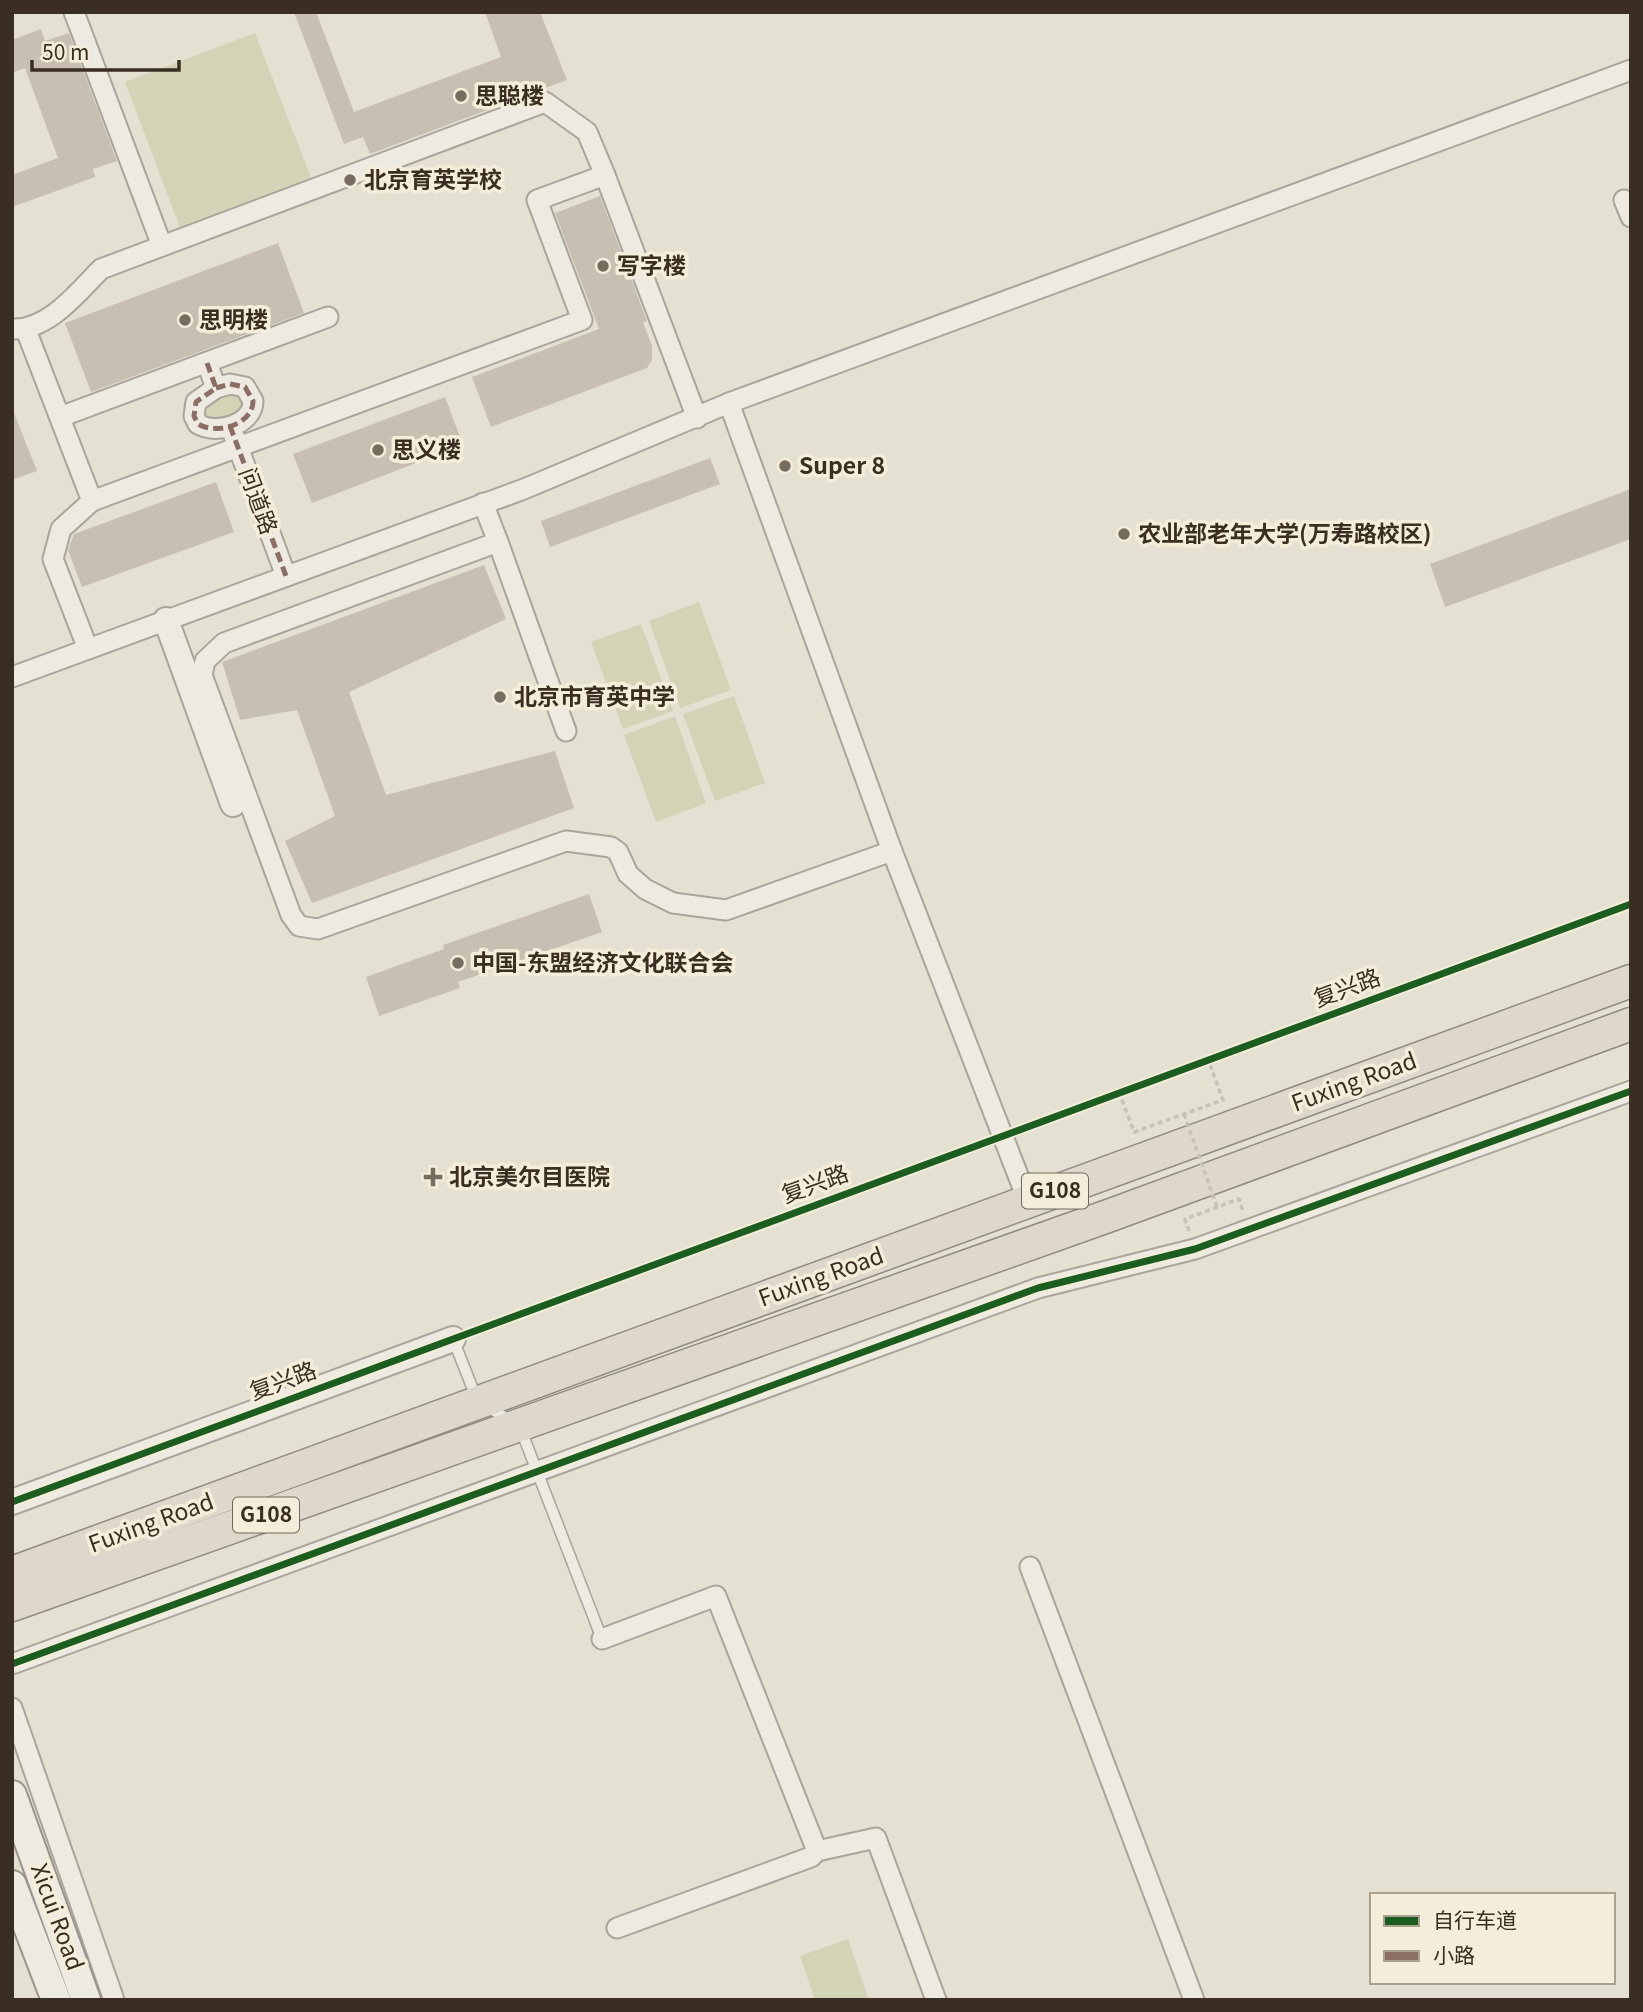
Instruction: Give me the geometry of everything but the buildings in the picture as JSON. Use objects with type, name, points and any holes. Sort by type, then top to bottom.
[{"type":"highway","name":"Fuxing Road","points":[[12,1573],[1631,981]]},
{"type":"highway","name":"Fuxing Road","points":[[12,1605],[1108,1216],[1631,1024]]},
{"type":"main road","name":"Xicui Road","points":[[12,1795],[86,2000]]},
{"type":"main road","name":"Xicui Road","points":[[12,1885],[56,2000]]},
{"type":"street","points":[[74,12],[162,246]]},
{"type":"street","points":[[12,677],[483,503],[729,403],[1631,70]]},
{"type":"street","points":[[92,500],[60,417],[19,330],[63,307],[102,268],[545,102],[587,132],[697,418]]},
{"type":"street","points":[[88,649],[53,559],[61,529],[92,500],[582,320],[537,200],[605,175]]},
{"type":"street","points":[[60,417],[328,317]]},
{"type":"street","points":[[207,363],[216,388]]},
{"type":"street","points":[[239,385],[251,395],[254,404],[251,413],[230,426],[205,428],[198,424],[194,406],[200,397],[216,388],[239,385]]},
{"type":"street","points":[[729,403],[892,851],[1028,1201]]},
{"type":"street","name":"问道路","points":[[230,426],[286,576]]},
{"type":"street","points":[[483,503],[566,732]]},
{"type":"street","points":[[498,542],[224,643],[205,661],[202,675],[291,915],[299,926],[318,929],[566,841],[611,847],[618,852],[628,874],[645,889],[673,903],[701,909],[726,910],[892,851]]},
{"type":"street","points":[[166,620],[233,804]]},
{"type":"street","points":[[12,1664],[1038,1288],[1195,1249],[1631,1091]]},
{"type":"street","name":"复兴路","points":[[12,1502],[453,1339]]},
{"type":"street","points":[[1030,1567],[1194,2000]]},
{"type":"street","points":[[602,1639],[716,1596],[817,1851]]},
{"type":"street","points":[[12,1708],[114,2000]]},
{"type":"street","points":[[617,1928],[811,1857],[817,1851],[876,1838],[936,2000]]},
{"type":"lane","points":[[453,1339],[478,1402],[519,1426],[602,1639]]},
{"type":"path","points":[[1196,1064],[1221,1054]]},
{"type":"path","points":[[1119,1092],[1134,1132],[1223,1100],[1208,1059]]},
{"type":"path","points":[[1107,1097],[1132,1087]]},
{"type":"path","points":[[1184,1114],[1217,1207]]},
{"type":"path","points":[[1185,1219],[1239,1199]]},
{"type":"green space","points":[[255,33],[313,183],[182,233],[125,82]]},
{"type":"green space","points":[[233,388],[252,403],[217,427],[195,411]]},
{"type":"green space","points":[[699,602],[731,690],[680,708],[649,621]]},
{"type":"green space","points":[[641,624],[673,711],[623,729],[591,642]]},
{"type":"green space","points":[[734,696],[765,783],[715,801],[683,714]]},
{"type":"green space","points":[[675,716],[706,803],[656,822],[624,735]]},
{"type":"green space","points":[[848,1939],[869,2000],[815,2000],[800,1956]]},
{"type":"marked path","points":[[207,363],[216,388],[196,402],[194,416],[198,424],[223,428],[232,426],[247,416],[253,401],[245,387],[230,384],[216,388]]},
{"type":"marked path","points":[[230,426],[286,576]]},
{"type":"cycle path","points":[[12,1502],[1631,904]]},
{"type":"cycle path","points":[[12,1664],[1038,1288],[1195,1249],[1631,1091]]},
{"type":"place","name":"思聪楼","points":[[461,96]]},
{"type":"place","name":"北京育英学校","points":[[350,180]]},
{"type":"place","name":"写字楼","points":[[603,266]]},
{"type":"place","name":"思明楼","points":[[185,320]]},
{"type":"place","name":"思义楼","points":[[378,450]]},
{"type":"place","name":"Super 8","points":[[785,466]]},
{"type":"place","name":"农业部老年大学(万寿路校区)","points":[[1124,534]]},
{"type":"place","name":"北京市育英中学","points":[[500,697]]},
{"type":"place","name":"中国-东盟经济文化联合会","points":[[458,963]]},
{"type":"place","name":"北京美尔目医院","points":[[433,1177]]}]
